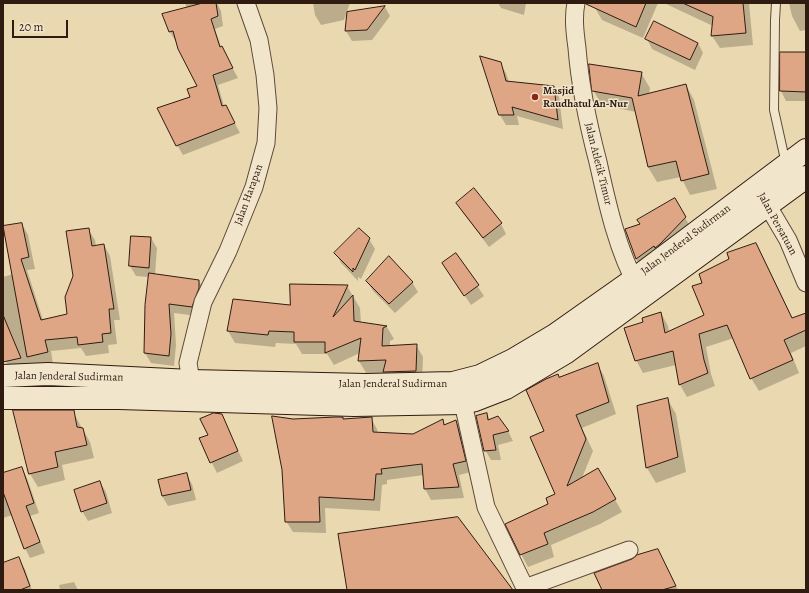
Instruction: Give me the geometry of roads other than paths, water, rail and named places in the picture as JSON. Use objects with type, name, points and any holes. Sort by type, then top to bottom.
[{"type":"main road","name":"Jalan Jenderal Sudirman","points":[[762,196],[786,164],[806,150]]},
{"type":"main road","name":"Jalan Jenderal Sudirman","points":[[3,398],[78,398],[354,405],[463,403],[493,394],[521,380],[565,353],[638,288],[762,196],[806,177]]},
{"type":"main road","name":"Jalan Jenderal Sudirman","points":[[3,376],[48,374],[191,381],[366,385],[453,383],[480,376],[513,360],[638,288]]},
{"type":"main road","points":[[78,376],[78,398]]},
{"type":"street","name":"Jalan Harapan","points":[[191,381],[188,363],[204,302],[228,251],[254,188],[266,143],[268,108],[265,75],[258,40],[246,3]]},
{"type":"street","name":"Jalan Atletik Timur","points":[[576,3],[574,16],[578,63],[585,110],[617,237],[638,288]]},
{"type":"street","name":"Jalan Persatuan","points":[[762,196],[788,240],[806,283]]},
{"type":"street","points":[[463,403],[486,507],[525,589],[629,550]]},
{"type":"lane","points":[[776,3],[774,110],[786,164]]},
{"type":"place","name":"Masjid Raudhatul An-Nur","points":[[535,97]]}]
